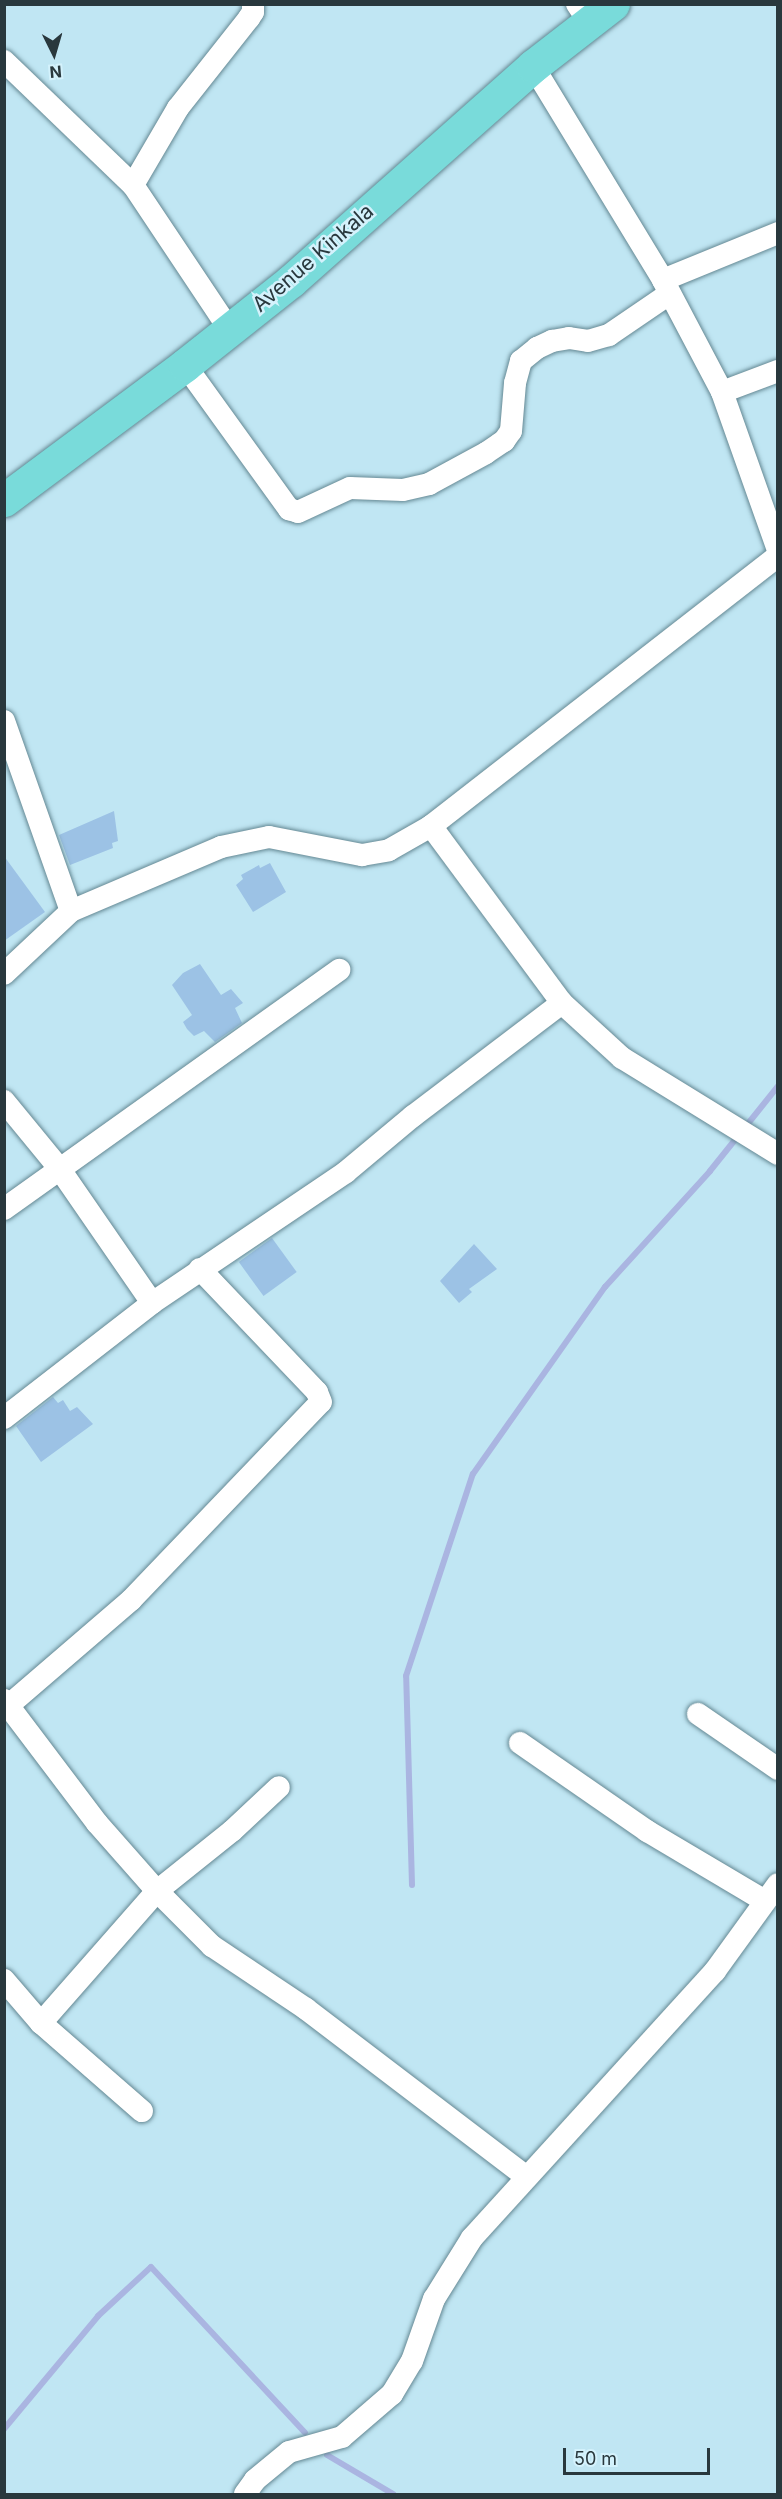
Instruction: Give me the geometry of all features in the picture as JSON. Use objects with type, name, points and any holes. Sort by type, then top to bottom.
[{"type":"main road","name":"Avenue Kinkala","points":[[4,500],[185,365],[291,281],[593,10]]},
{"type":"street","points":[[133,184],[178,108],[249,18],[253,12],[253,4]]},
{"type":"street","points":[[4,61],[133,184],[229,329]]},
{"type":"street","points":[[532,66],[666,287],[722,392],[777,550]]},
{"type":"street","points":[[185,365],[289,508],[298,512],[350,488],[403,490],[429,484],[504,441],[511,431],[514,383],[521,361],[537,348],[552,341],[569,338],[588,341],[609,335],[666,287],[777,233]]},
{"type":"street","points":[[722,392],[777,371]]},
{"type":"street","points":[[4,974],[71,911],[221,847],[268,837],[362,855],[390,850],[431,826],[777,556]]},
{"type":"street","points":[[4,721],[71,911]]},
{"type":"street","points":[[431,826],[562,1003],[622,1058],[777,1154]]},
{"type":"street","points":[[4,1209],[339,970]]},
{"type":"street","points":[[4,1418],[152,1302],[346,1172],[413,1116],[562,1003]]},
{"type":"street","points":[[4,1101],[59,1168],[152,1302]]},
{"type":"street","points":[[200,1269],[317,1392],[321,1402],[132,1600],[7,1703],[97,1823],[157,1891],[212,1946],[306,2009],[525,2176]]},
{"type":"street","points":[[698,1714],[777,1769]]},
{"type":"street","points":[[245,2494],[255,2480],[289,2452],[342,2437],[392,2394],[412,2361],[434,2299],[472,2238],[525,2176],[562,2141],[715,1971],[771,1893],[647,1832],[520,1743]]},
{"type":"street","points":[[41,2023],[157,1891],[232,1831],[279,1787]]},
{"type":"street","points":[[4,1980],[41,2023],[142,2111]]},
{"type":"building","points":[[114,811],[118,841],[112,843],[113,848],[70,865],[59,835]]},
{"type":"building","points":[[4,856],[45,912],[4,941]]},
{"type":"building","points":[[270,863],[286,892],[253,912],[236,885],[243,879],[241,875],[259,865],[260,868]]},
{"type":"building","points":[[200,964],[221,995],[231,989],[243,1003],[235,1008],[242,1023],[215,1042],[204,1031],[194,1036],[187,1029],[183,1022],[192,1015],[172,985],[183,973]]},
{"type":"building","points":[[272,1238],[297,1272],[264,1296],[239,1262]]},
{"type":"building","points":[[474,1244],[497,1269],[469,1289],[472,1292],[459,1303],[440,1281]]},
{"type":"building","points":[[53,1397],[58,1403],[63,1400],[70,1411],[77,1407],[93,1424],[41,1462],[16,1426]]},
{"type":"waterway","points":[[412,1885],[406,1676],[473,1474],[605,1287],[710,1171],[778,1086]]},
{"type":"waterway","points":[[4,2429],[98,2316],[151,2267],[305,2433]]},
{"type":"waterway","points":[[327,2455],[393,2494]]}]
